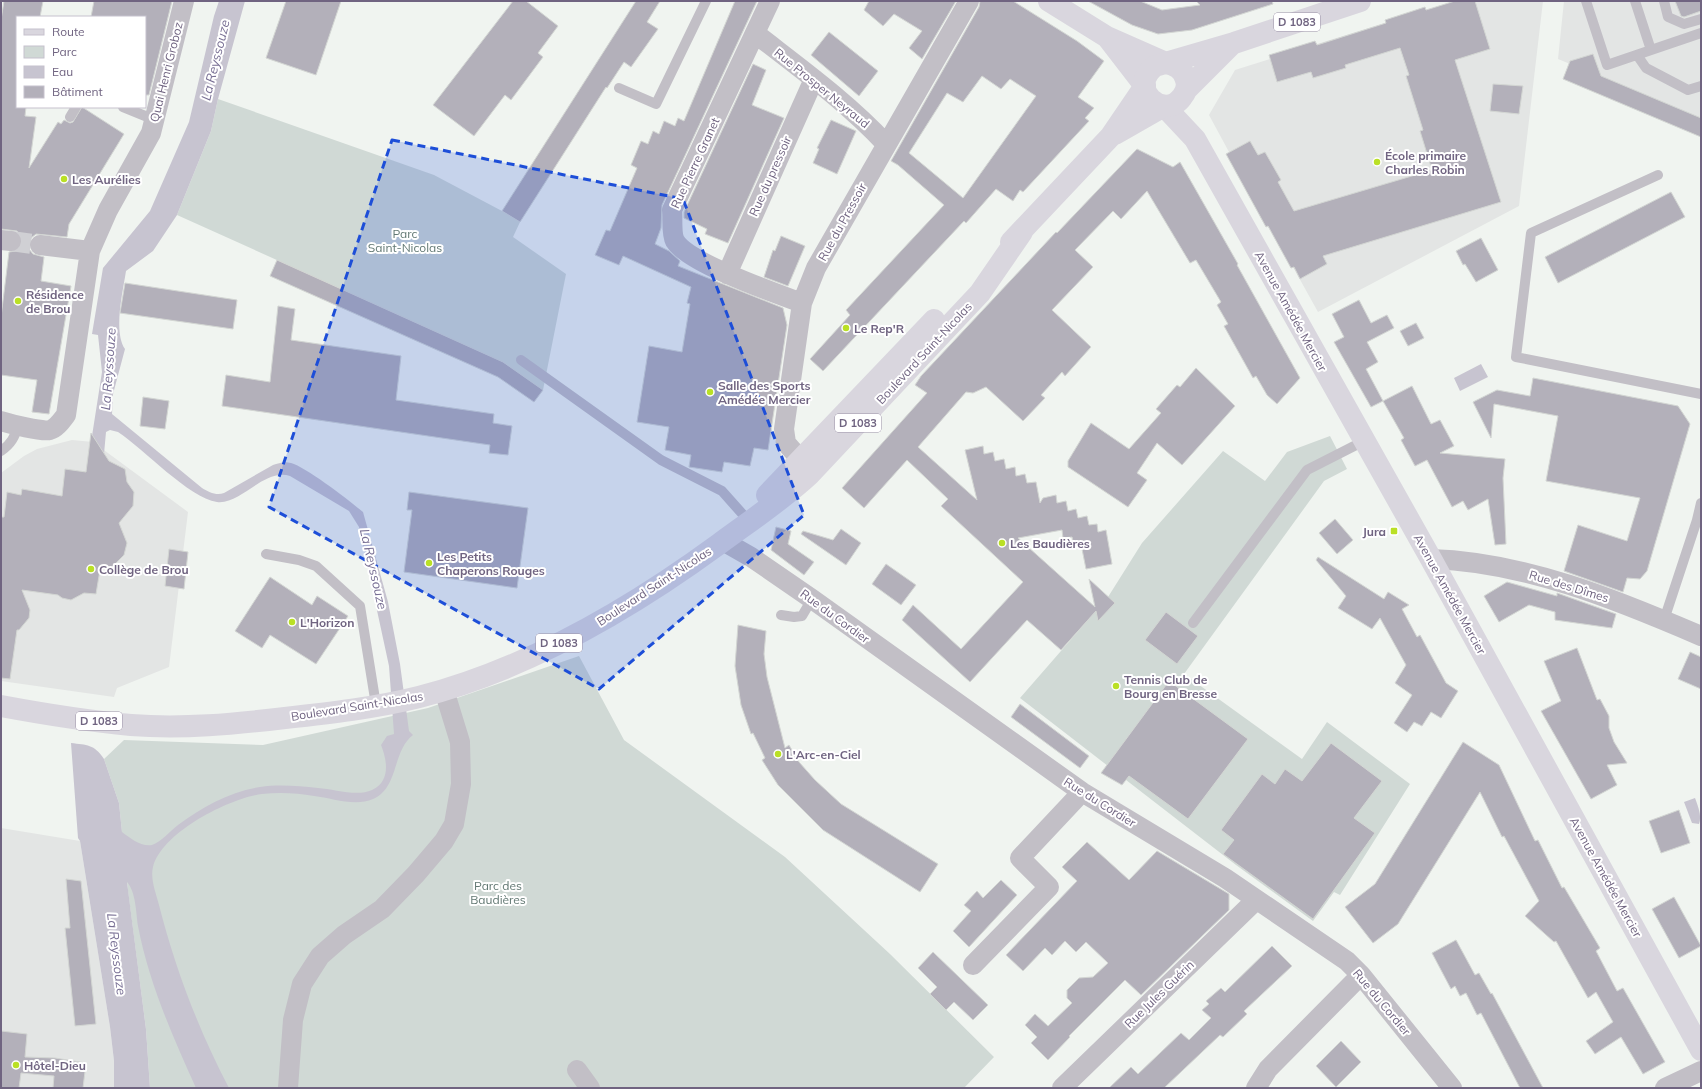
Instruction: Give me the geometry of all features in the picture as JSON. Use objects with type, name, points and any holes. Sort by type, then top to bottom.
[{"type":"main road","points":[[1049,1],[1108,37],[1178,67],[1183,71],[1187,82],[1186,90],[1195,139]]},
{"type":"main road","name":"D 1083","points":[[1111,136],[1145,86],[1145,79],[1151,69],[1155,66],[1234,43],[1355,2]]},
{"type":"main road","points":[[1108,37],[1145,86],[1149,98],[1164,106],[1195,139]]},
{"type":"main road","name":"D 1083","points":[[1111,136],[1164,106],[1176,103],[1180,100],[1186,90],[1234,43]]},
{"type":"main road","name":"Boulevard Saint-Nicolas","points":[[723,541],[973,279],[1022,232],[1111,136]]},
{"type":"main road","name":"Avenue Amédée Mercier","points":[[1195,139],[1431,559],[1701,1050]]},
{"type":"main road","name":"Boulevard Saint-Nicolas","points":[[6,710],[132,725],[229,725],[376,705],[418,697],[444,690],[534,655],[584,631],[615,613],[692,564],[785,497],[809,475],[980,293],[1022,232]]},
{"type":"street","name":"Quai Henri Groboz","points":[[7,423],[50,430],[58,426],[66,415],[90,251],[108,210],[151,132],[184,1]]},
{"type":"street","name":"Rue Pierre Granet","points":[[770,1],[756,34],[672,210],[674,240],[695,257],[727,274],[802,303]]},
{"type":"street","name":"Rue du Pressoir","points":[[801,460],[786,443],[784,429],[802,303],[816,268],[969,1]]},
{"type":"street","name":"Rue Prosper Neyraud","points":[[756,34],[814,79],[870,126],[886,144]]},
{"type":"street","name":"Rue du pressoir","points":[[727,274],[814,79]]},
{"type":"street","points":[[40,245],[90,251]]},
{"type":"street","name":"Rue du Cordier","points":[[723,541],[751,557],[812,599],[1082,792],[1225,878],[1347,961],[1361,975],[1452,1088]]},
{"type":"street","name":"Rue des Dîmes","points":[[1431,559],[1457,560],[1512,568],[1600,595],[1701,636]]},
{"type":"street","points":[[288,1088],[293,1020],[302,984],[320,956],[344,934],[382,909],[416,874],[444,841],[454,824],[461,784],[460,742],[444,690]]},
{"type":"street","points":[[973,965],[1049,887],[1020,858],[1082,792]]},
{"type":"street","name":"Rue Jules Guérin","points":[[1062,1088],[1256,900]]},
{"type":"street","points":[[1256,1088],[1268,1069],[1361,975]]},
{"type":"street","points":[[577,1070],[590,1088]]},
{"type":"street","points":[[1665,1088],[1701,1071]]},
{"type":"lane","points":[[619,88],[656,104],[706,1]]},
{"type":"lane","points":[[1586,1],[1606,65],[1701,33]]},
{"type":"lane","points":[[1635,1],[1651,50]]},
{"type":"lane","points":[[1664,1],[1668,17],[1684,24],[1701,19]]},
{"type":"lane","points":[[1636,55],[1646,68],[1688,90],[1701,86]]},
{"type":"lane","points":[[70,117],[75,108]]},
{"type":"lane","points":[[125,108],[155,120]]},
{"type":"lane","points":[[1658,175],[1531,233],[1516,357],[1701,394]]},
{"type":"lane","points":[[522,360],[661,460],[722,491],[746,518]]},
{"type":"lane","points":[[1,451],[10,444],[14,437],[7,423]]},
{"type":"lane","points":[[1193,623],[1307,470],[1364,441]]},
{"type":"lane","points":[[1664,620],[1699,519],[1701,503]]},
{"type":"lane","points":[[266,554],[300,560],[316,566],[360,606],[376,705]]},
{"type":"lane","points":[[782,615],[794,618],[802,616],[812,599]]},
{"type":"highlighted area","points":[[392,140],[683,199],[804,515],[599,689],[269,507]]},
{"type":"shaded area","name":"École primaire Charles Robin","points":[[1455,1],[1543,1],[1519,206],[1318,312],[1293,267],[1291,268],[1268,226],[1266,227],[1260,217],[1262,216],[1227,156],[1229,152],[1209,115],[1235,70],[1270,59],[1315,41],[1317,44],[1385,23],[1385,20],[1394,17],[1395,19],[1416,13],[1415,10],[1425,7],[1426,10]]},
{"type":"shaded area","points":[[1564,1],[1701,1],[1701,118],[1558,59]]},
{"type":"shaded area","name":"Collège de Brou","points":[[72,440],[93,442],[188,512],[169,667],[117,688],[114,697],[1,681],[1,473],[24,456],[37,449]]},
{"type":"shaded area","points":[[1,828],[80,841],[110,1027],[114,1061],[114,1088],[1,1088]]},
{"type":"green space","name":"Parc Saint-Nicolas","points":[[218,99],[434,175],[520,222],[513,237],[566,274],[543,390],[503,362],[177,215],[211,131]]},
{"type":"green space","name":"Tennis Club de Bourg en Bresse","points":[[1330,436],[1347,469],[1324,481],[1184,674],[1302,759],[1327,722],[1410,784],[1340,895],[1334,892],[1313,921],[1236,865],[1020,698],[1108,597],[1142,543],[1223,451],[1265,481],[1287,452]]},
{"type":"green space","name":"Parc des Baudières","points":[[579,656],[624,740],[785,857],[890,954],[994,1057],[964,1088],[150,1088],[146,1029],[128,891],[119,803],[104,759],[124,740],[263,745],[428,708]]},
{"type":"water","name":"La Reyssouze","points":[[219,1],[245,1],[218,99],[211,131],[177,215],[153,251],[126,271],[119,322],[121,342],[125,349],[113,394],[112,414],[202,488],[215,494],[224,493],[273,465],[288,462],[317,477],[363,512],[388,602],[400,664],[409,731],[413,735],[406,742],[402,750],[392,778],[387,787],[381,794],[373,799],[351,802],[308,795],[282,793],[262,794],[248,797],[233,802],[199,819],[169,841],[159,854],[153,867],[152,876],[165,929],[180,976],[198,1022],[229,1088],[196,1088],[162,1008],[148,968],[138,926],[134,897],[127,882],[146,1029],[150,1088],[114,1088],[114,1061],[110,1027],[80,841],[78,838],[71,743],[90,746],[97,750],[104,759],[119,803],[122,832],[136,842],[144,845],[152,845],[178,825],[207,806],[228,796],[249,789],[282,785],[311,787],[353,793],[372,790],[378,786],[385,776],[386,763],[381,745],[387,736],[394,734],[389,666],[359,527],[349,511],[290,476],[280,475],[271,477],[235,498],[217,502],[206,499],[180,483],[118,432],[110,430],[106,432],[104,454],[99,446],[93,442],[92,436],[102,372],[98,335],[92,334],[103,268],[150,211],[189,122],[214,16]]},
{"type":"water","points":[[1481,364],[1488,377],[1460,391],[1454,378]]},
{"type":"water","points":[[1695,798],[1700,814],[1699,824],[1692,823],[1684,802]]},
{"type":"building","points":[[4,1],[43,1],[40,16],[16,16],[16,108],[26,108],[25,116],[36,117],[29,168],[58,122],[61,124],[64,120],[70,123],[73,122],[81,108],[124,134],[69,224],[67,237],[36,234],[31,238],[29,243],[29,249],[33,254],[44,257],[41,281],[71,286],[49,414],[32,412],[37,380],[1,375],[1,317],[9,252],[16,251],[21,247],[22,242],[21,236],[17,231],[1,229],[1,20]]},
{"type":"building","points":[[94,1],[172,1],[149,95],[146,95],[146,16],[91,16]]},
{"type":"building","points":[[286,1],[341,1],[316,75],[266,58]]},
{"type":"building","points":[[513,1],[526,1],[558,26],[538,53],[543,57],[511,100],[505,95],[474,136],[433,105]]},
{"type":"building","points":[[636,1],[660,1],[647,22],[658,29],[631,67],[624,62],[607,88],[606,87],[520,222],[502,211]]},
{"type":"building","points":[[735,1],[757,1],[662,205],[661,228],[655,244],[669,251],[680,261],[678,266],[783,308],[787,325],[768,450],[754,448],[750,466],[724,462],[722,472],[689,467],[691,455],[665,450],[669,427],[637,422],[649,346],[682,352],[690,304],[687,303],[691,287],[623,256],[619,265],[595,255],[606,230],[610,231],[637,168],[631,165],[641,141],[648,144],[653,131],[659,134],[664,121],[675,126],[678,118],[684,121]]},
{"type":"building","points":[[869,1],[956,1],[922,59],[909,48],[922,31],[894,14],[883,26],[864,10]]},
{"type":"building","points":[[980,1],[1013,1],[1077,41],[1104,61],[1078,97],[1094,108],[1085,118],[1089,121],[1023,192],[1020,190],[1013,201],[996,189],[966,223],[964,221],[823,371],[810,359],[850,315],[846,310],[944,205],[898,165],[891,161],[979,7]],"holes":[[[982,76],[1001,89],[1010,79],[1036,96],[963,198],[909,153],[947,93],[963,102]]]},
{"type":"building","points":[[1088,1],[1140,1],[1162,10],[1200,5],[1196,1],[1272,1],[1273,4],[1192,30],[1158,34],[1132,25]]},
{"type":"building","points":[[1455,1],[1475,1],[1490,49],[1455,60],[1501,202],[1323,256],[1327,264],[1300,279],[1294,267],[1291,268],[1268,226],[1266,227],[1226,154],[1250,141],[1258,155],[1265,152],[1281,180],[1278,182],[1294,211],[1432,170],[1420,131],[1423,130],[1406,76],[1409,75],[1400,48],[1345,65],[1346,68],[1313,78],[1311,72],[1277,82],[1269,55],[1315,41],[1317,45],[1386,23],[1385,20],[1425,7],[1426,10]]},
{"type":"building","points":[[1675,1],[1701,1],[1701,11],[1684,17],[1681,16]]},
{"type":"building","points":[[829,32],[878,71],[859,96],[811,55]]},
{"type":"building","points":[[1593,54],[1601,76],[1701,118],[1701,137],[1563,79],[1570,61]]},
{"type":"building","points":[[753,64],[766,70],[752,105],[784,118],[728,243],[705,234],[707,229],[684,218],[684,212]]},
{"type":"building","points":[[1493,84],[1523,86],[1519,114],[1490,111]]},
{"type":"building","points":[[831,120],[856,131],[837,174],[813,163],[819,149],[817,148]]},
{"type":"building","points":[[1137,149],[1173,167],[1180,162],[1300,378],[1277,404],[1267,395],[1256,376],[1253,378],[1224,326],[1228,324],[1217,305],[1221,302],[1196,260],[1190,263],[1147,191],[1121,219],[1113,211],[1075,250],[1093,267],[1052,310],[1091,347],[1065,376],[1062,372],[1041,395],[1045,398],[1023,421],[986,387],[973,393],[966,392],[918,447],[977,500],[965,450],[983,446],[984,454],[993,452],[995,461],[1004,459],[1006,469],[1015,467],[1016,476],[1025,474],[1027,483],[1036,482],[1040,503],[1043,498],[1056,495],[1057,503],[1066,501],[1068,511],[1076,509],[1078,518],[1087,516],[1089,525],[1097,524],[1098,532],[1106,530],[1112,564],[1086,569],[1081,544],[1074,545],[1072,537],[1063,538],[1062,530],[1018,538],[1095,607],[1089,579],[1115,603],[1098,621],[1096,611],[1061,650],[1027,620],[970,682],[902,620],[913,605],[961,649],[1023,582],[941,506],[948,499],[907,460],[864,508],[842,488],[927,393],[915,385],[921,376],[1056,232],[1057,233]]},
{"type":"building","points":[[1671,192],[1685,217],[1558,283],[1545,257]]},
{"type":"building","points":[[781,236],[805,246],[788,286],[764,277],[773,250],[775,251]]},
{"type":"building","points":[[1481,238],[1498,270],[1476,282],[1465,264],[1463,265],[1456,251]]},
{"type":"building","points":[[277,260],[503,362],[543,390],[534,402],[498,377],[270,276]]},
{"type":"building","points":[[125,283],[237,300],[233,329],[120,313]]},
{"type":"building","points":[[1359,300],[1371,323],[1387,315],[1394,328],[1367,342],[1378,362],[1366,369],[1383,401],[1371,407],[1334,342],[1344,337],[1332,314]]},
{"type":"building","points":[[278,306],[295,309],[291,340],[401,356],[396,400],[494,414],[493,423],[512,426],[508,455],[489,453],[490,445],[222,406],[226,375],[270,382]]},
{"type":"building","points":[[1416,323],[1424,338],[1408,346],[1400,331]]},
{"type":"building","points":[[1196,368],[1235,406],[1182,465],[1157,443],[1137,473],[1147,480],[1128,507],[1068,467],[1068,461],[1091,423],[1129,449],[1161,413],[1156,409],[1177,385],[1180,387]]},
{"type":"building","points":[[1533,378],[1678,406],[1690,424],[1647,571],[1640,579],[1627,578],[1623,592],[1564,571],[1578,525],[1627,541],[1640,498],[1546,481],[1558,416],[1494,404],[1491,438],[1473,402],[1497,390],[1530,396]]},
{"type":"building","points":[[1412,386],[1431,424],[1440,420],[1454,446],[1440,453],[1505,459],[1503,478],[1506,544],[1495,545],[1488,499],[1468,510],[1463,501],[1452,507],[1427,460],[1415,466],[1401,440],[1404,438],[1383,401]]},
{"type":"building","points":[[143,397],[169,401],[165,429],[140,426]]},
{"type":"building","points":[[91,433],[109,461],[125,469],[127,482],[134,492],[133,506],[119,523],[127,543],[124,555],[112,567],[100,570],[96,594],[84,593],[71,600],[62,598],[58,595],[22,590],[30,610],[29,618],[19,630],[17,630],[10,679],[1,678],[1,517],[4,517],[7,492],[21,495],[22,489],[62,496],[65,469],[86,472]]},
{"type":"building","points":[[409,492],[528,508],[517,588],[404,572],[412,510],[407,510]]},
{"type":"building","points":[[1335,519],[1353,540],[1337,554],[1319,533]]},
{"type":"building","points":[[776,527],[791,531],[788,544],[814,562],[804,575],[771,550]]},
{"type":"building","points":[[841,529],[861,543],[846,565],[801,534],[803,531],[833,540]]},
{"type":"building","points":[[169,549],[188,552],[184,589],[165,586]]},
{"type":"building","points":[[1318,557],[1384,599],[1388,592],[1409,605],[1402,609],[1417,637],[1420,635],[1446,683],[1458,691],[1441,718],[1431,712],[1422,726],[1414,722],[1407,732],[1394,723],[1412,695],[1395,683],[1406,665],[1380,618],[1372,629],[1338,608],[1346,596],[1316,560]]},
{"type":"building","points":[[886,564],[916,585],[901,605],[872,584]]},
{"type":"building","name":"L'Horizon","points":[[270,577],[312,605],[317,596],[348,616],[316,664],[270,635],[262,648],[235,631]]},
{"type":"building","points":[[1507,582],[1557,596],[1557,593],[1616,614],[1612,628],[1555,620],[1555,612],[1529,605],[1499,622],[1484,596]]},
{"type":"building","points":[[1166,612],[1198,636],[1177,664],[1145,640]]},
{"type":"building","name":"L'Arc-en-Ciel","points":[[738,625],[766,631],[764,654],[767,677],[785,748],[789,745],[799,762],[815,780],[841,804],[938,864],[920,892],[823,830],[778,785],[762,760],[765,758],[753,733],[751,734],[741,705],[735,666]]},
{"type":"building","points":[[1577,648],[1597,700],[1600,699],[1609,716],[1609,728],[1614,742],[1627,763],[1607,765],[1617,785],[1591,799],[1541,711],[1561,701],[1544,661]]},
{"type":"building","points":[[1690,652],[1701,657],[1701,689],[1678,679]]},
{"type":"building","points":[[1169,681],[1248,739],[1188,819],[1129,776],[1122,785],[1101,773]]},
{"type":"building","points":[[1020,704],[1089,756],[1080,768],[1011,717]]},
{"type":"building","points":[[1463,742],[1499,765],[1535,841],[1538,840],[1562,888],[1564,887],[1600,948],[1596,951],[1617,991],[1623,988],[1665,1062],[1643,1074],[1621,1037],[1595,1054],[1586,1041],[1613,1022],[1596,992],[1588,998],[1556,941],[1554,942],[1525,916],[1539,901],[1504,836],[1502,837],[1480,792],[1398,924],[1373,943],[1345,907],[1375,884]]},
{"type":"building","points":[[1331,743],[1382,781],[1354,818],[1375,833],[1313,919],[1223,854],[1234,840],[1221,830],[1262,774],[1275,784],[1285,769],[1302,781]]},
{"type":"building","points":[[1679,810],[1690,843],[1661,853],[1649,821]]},
{"type":"building","points":[[1087,842],[1129,880],[1157,851],[1229,894],[1229,910],[1141,995],[1125,980],[1069,1036],[1070,1037],[1048,1060],[1031,1043],[1037,1037],[1025,1025],[1035,1014],[1048,1026],[1072,1003],[1067,998],[1067,990],[1079,978],[1093,977],[1108,963],[1086,942],[1076,952],[1065,941],[1052,955],[1045,948],[1023,971],[1006,955],[1077,881],[1062,867]]},
{"type":"building","points":[[66,879],[81,881],[96,1024],[75,1026],[65,928],[70,928]]},
{"type":"building","points":[[1001,880],[1017,895],[969,947],[953,931],[971,911],[964,905],[977,891],[983,898]]},
{"type":"building","points":[[1674,897],[1701,946],[1679,958],[1652,909]]},
{"type":"building","points":[[1456,940],[1475,975],[1479,973],[1491,994],[1492,993],[1543,1088],[1520,1088],[1481,1013],[1477,1015],[1466,993],[1460,996],[1455,986],[1451,989],[1432,953]]},
{"type":"building","points":[[1272,946],[1292,966],[1244,1011],[1247,1014],[1223,1037],[1220,1035],[1164,1088],[1109,1088],[1131,1067],[1138,1074],[1181,1033],[1189,1040],[1211,1018],[1202,1010],[1209,1004],[1206,1001],[1221,988],[1225,992]]},
{"type":"building","points":[[933,952],[988,1005],[973,1020],[954,1002],[946,1010],[930,994],[937,987],[918,968]]},
{"type":"building","points":[[1,1031],[27,1034],[25,1057],[55,1058],[86,1063],[83,1088],[53,1088],[54,1076],[21,1073],[19,1088],[1,1088]]},
{"type":"building","points":[[1341,1041],[1361,1062],[1336,1087],[1316,1066]]},
{"type":"tunnel","points":[[11,241],[40,245]]},
{"type":"place","name":"École primaire Charles Robin","points":[[1377,162]]},
{"type":"place","name":"Les Aurélies","points":[[64,179]]},
{"type":"place","name":"Résidence de Brou","points":[[18,301]]},
{"type":"place","name":"Le Rep'R","points":[[846,328]]},
{"type":"place","name":"Salle des Sports Amédée Mercier","points":[[710,392]]},
{"type":"place","name":"Jura","points":[[1394,531]]},
{"type":"place","name":"Les Baudières","points":[[1002,543]]},
{"type":"place","name":"Les Petits Chaperons Rouges","points":[[429,563]]},
{"type":"place","name":"Collège de Brou","points":[[91,569]]},
{"type":"place","name":"L'Horizon","points":[[292,622]]},
{"type":"place","name":"Tennis Club de Bourg en Bresse","points":[[1116,686]]},
{"type":"place","name":"L'Arc-en-Ciel","points":[[778,754]]},
{"type":"place","name":"Hôtel-Dieu","points":[[16,1065]]}]
